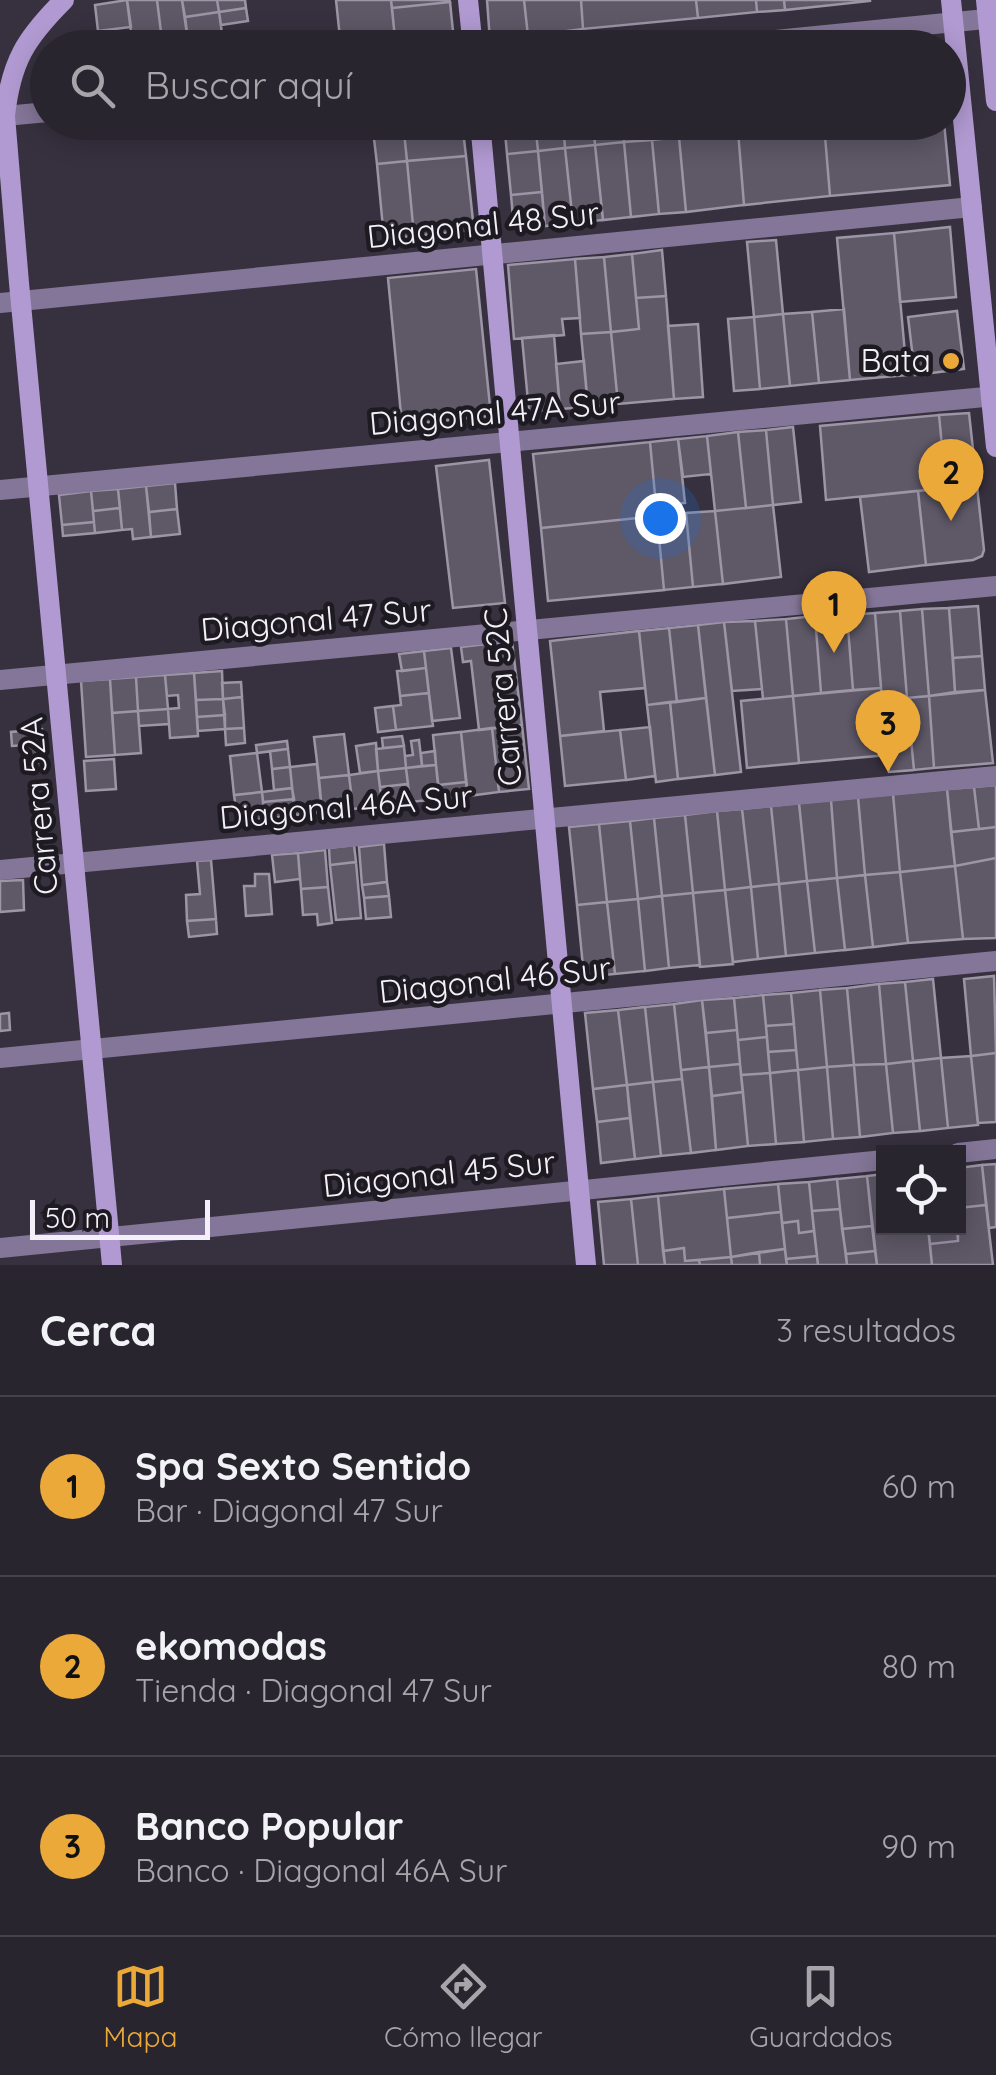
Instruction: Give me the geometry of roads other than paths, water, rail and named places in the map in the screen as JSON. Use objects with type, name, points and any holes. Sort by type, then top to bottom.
[{"type":"street","name":"Carrera 52A","points":[[36,30],[64,0]]},
{"type":"street","points":[[468,0],[471,30]]},
{"type":"street","points":[[820,30],[952,11],[990,12],[996,101]]},
{"type":"street","name":"Carrera 52A","points":[[30,38],[8,88],[5,116],[10,302],[38,486],[112,1265]]},
{"type":"street","points":[[5,116],[30,114]]},
{"type":"street","name":"Carrera 52C","points":[[482,140],[586,1265]]},
{"type":"street","points":[[965,140],[994,396],[996,447]]},
{"type":"street","name":"Diagonal 48 Sur","points":[[10,302],[972,207]]},
{"type":"street","name":"Diagonal 47A Sur","points":[[0,490],[994,396]]},
{"type":"street","name":"Diagonal 47 Sur","points":[[0,680],[996,586]]},
{"type":"street","name":"Diagonal 46A Sur","points":[[0,870],[996,776]]},
{"type":"street","name":"Diagonal 46 Sur","points":[[0,1058],[996,961]]},
{"type":"street","points":[[966,1152],[996,1149]]},
{"type":"street","name":"Diagonal 45 Sur","points":[[0,1248],[876,1161]]},
{"type":"place","name":"Bata","points":[[951,361]]},
{"type":"place","name":"ekomodas","points":[[951,521]]},
{"type":"place","name":"Spa Sexto Sentido","points":[[834,653]]},
{"type":"place","name":"Banco Popular","points":[[888,772]]}]
